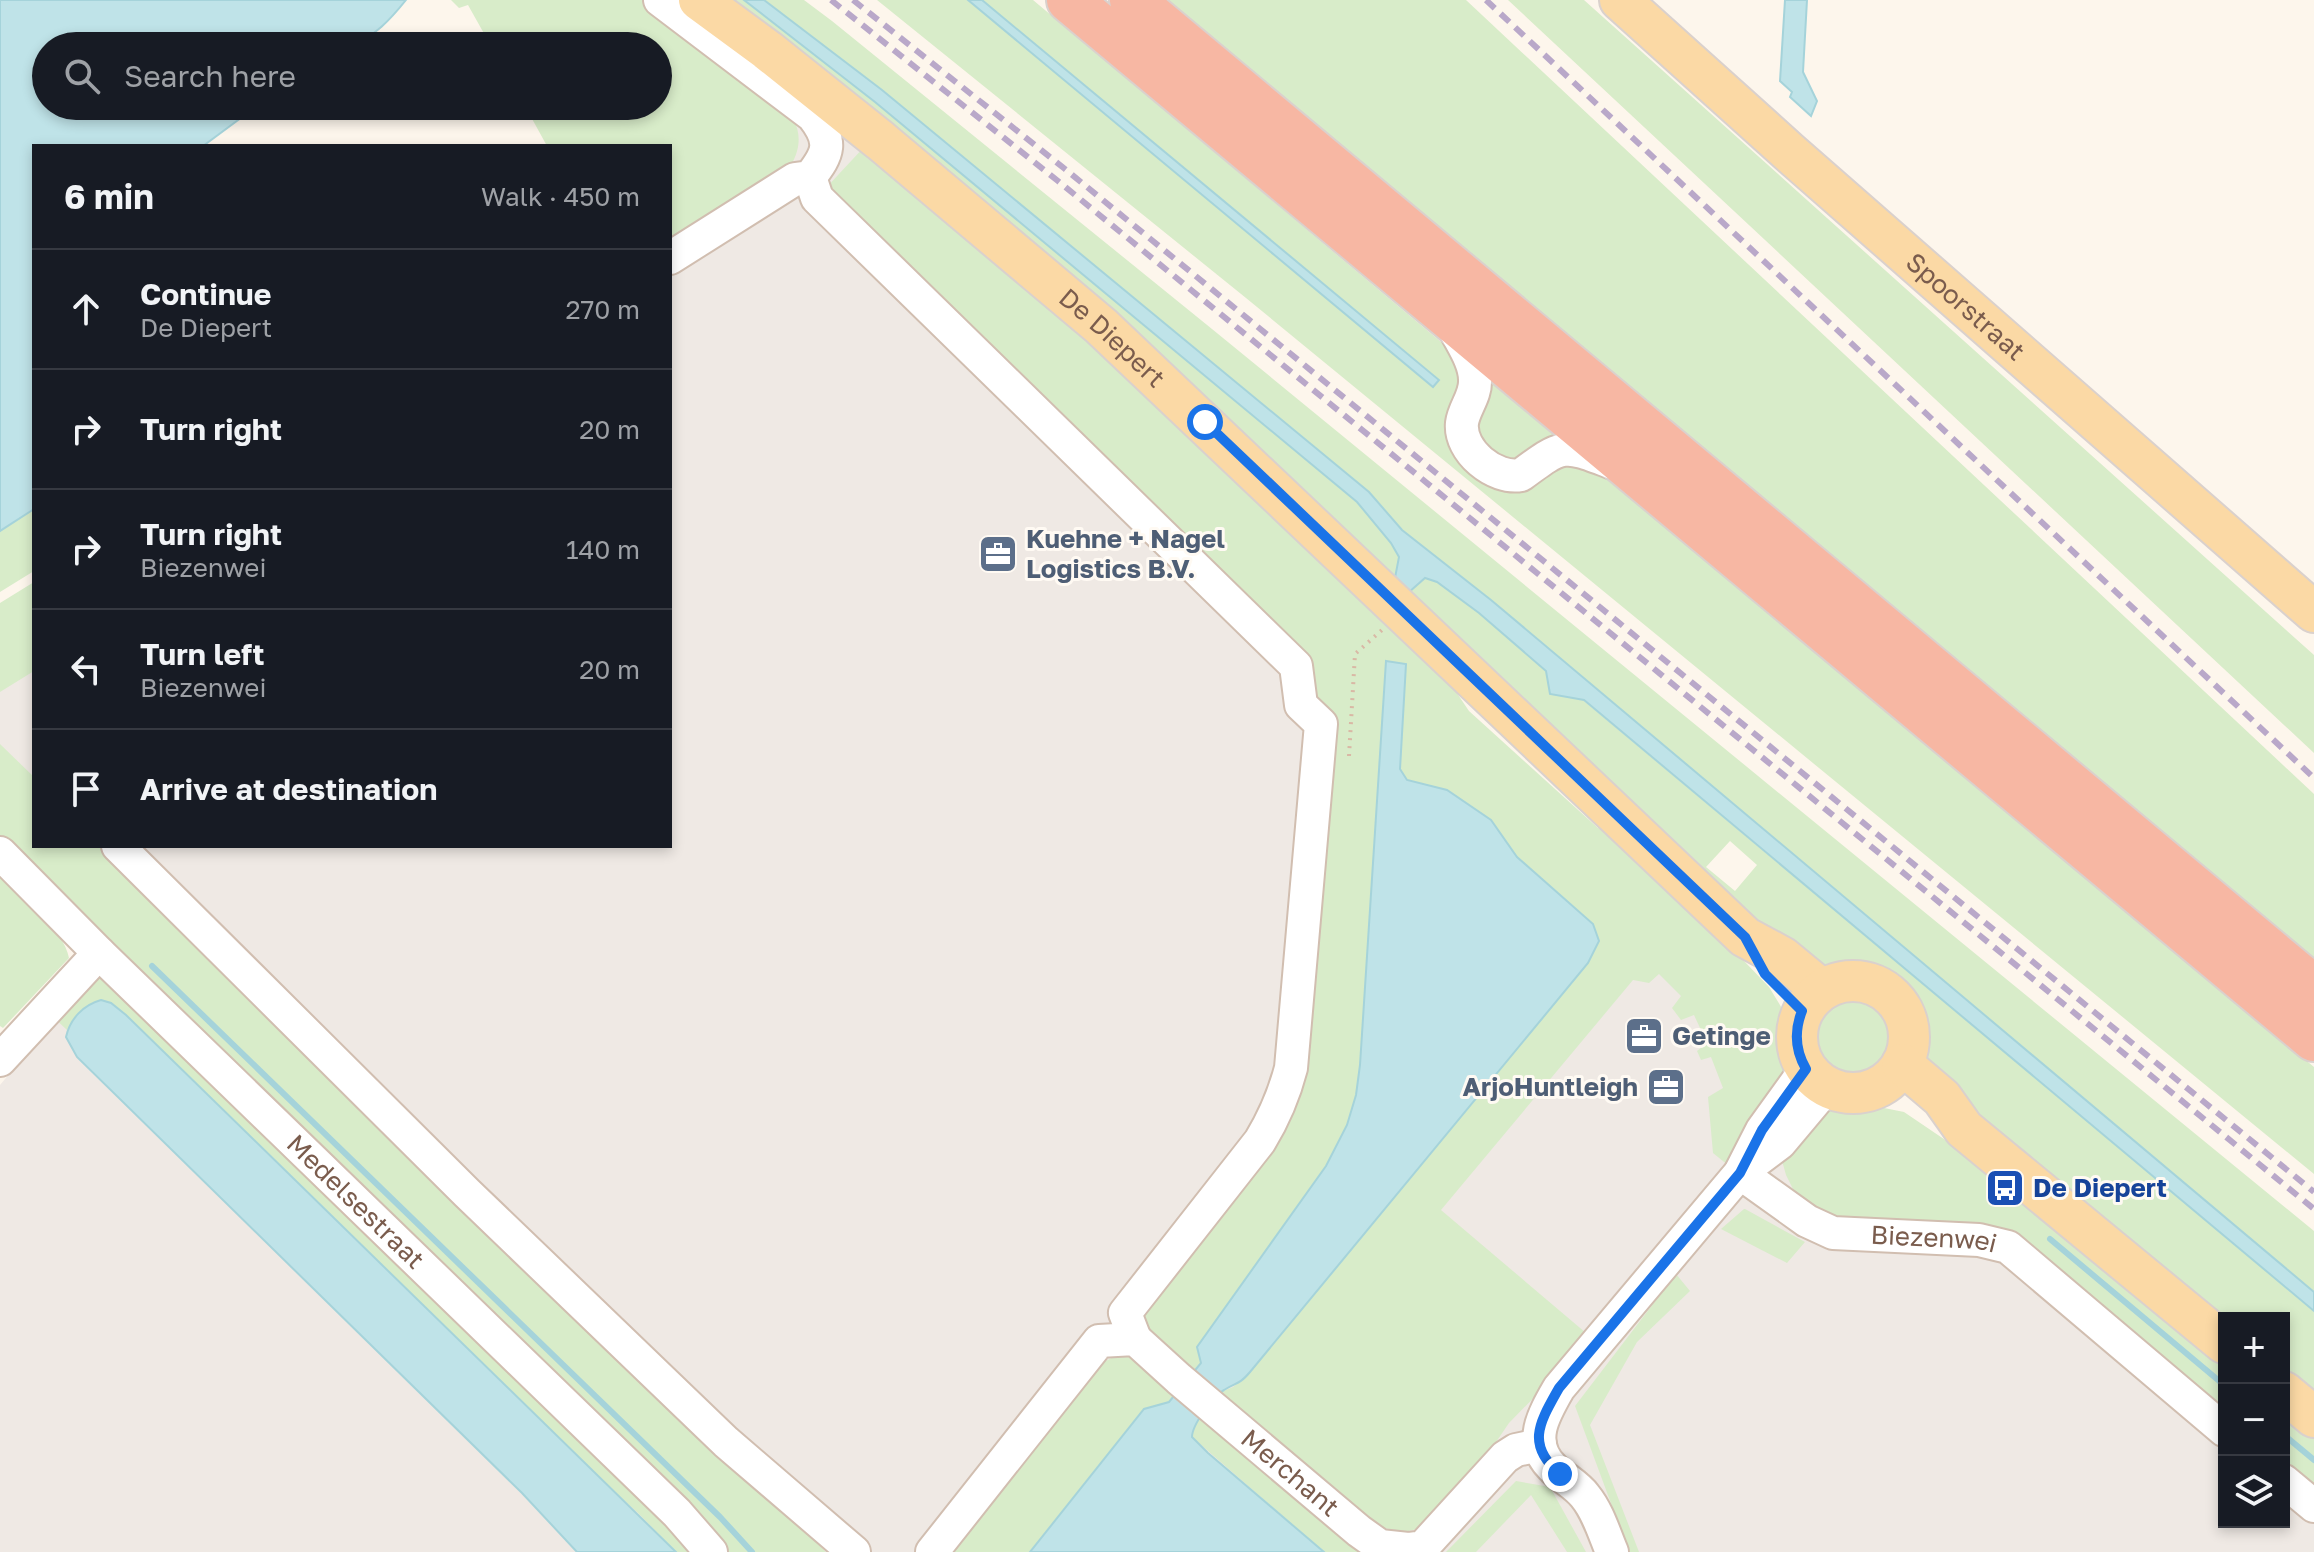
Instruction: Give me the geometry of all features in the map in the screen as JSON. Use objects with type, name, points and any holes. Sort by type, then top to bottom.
[{"type":"highway","points":[[1069,0],[2314,1039]]},
{"type":"highway","points":[[1132,0],[2314,988]]},
{"type":"main road","name":"De Diepert","points":[[699,0],[881,141],[1101,326],[1745,937],[1765,974],[1812,1000]]},
{"type":"main road","name":"Spoorstraat","points":[[1620,0],[2314,612]]},
{"type":"main road","points":[[1857,981],[1876,985],[1891,995],[1903,1010],[1909,1046],[1893,1074],[1871,1091],[1856,1094],[1817,1078],[1799,1055],[1797,1041],[1797,1026],[1812,1000],[1839,982],[1857,981]]},
{"type":"main road","points":[[1893,1074],[1942,1098],[1964,1129],[2218,1338]]},
{"type":"main road","points":[[2290,1397],[2314,1417]]},
{"type":"street","points":[[660,0],[813,116],[821,127],[827,149],[824,160],[810,177],[795,179],[672,257]]},
{"type":"street","points":[[810,177],[817,198],[1296,666],[1301,705],[1321,724],[1291,1068],[1275,1117],[1260,1141],[1125,1313],[1135,1339],[1099,1341],[932,1552]]},
{"type":"street","points":[[1447,315],[1474,370],[1474,393],[1462,424],[1464,436],[1470,448],[1489,468],[1501,475],[1521,475],[1542,458],[1563,448],[1579,450],[1632,470]]},
{"type":"street","points":[[120,848],[467,1193],[692,1409],[854,1552]]},
{"type":"street","name":"Medelsestraat","points":[[0,853],[99,953],[677,1513],[711,1552]]},
{"type":"street","points":[[0,1060],[99,953]]},
{"type":"street","points":[[1612,1552],[1588,1500],[1550,1466],[1540,1445],[1540,1424],[1559,1388],[1740,1173],[1762,1130],[1817,1078]]},
{"type":"street","name":"Biezenwei","points":[[1740,1173],[1807,1221],[1833,1233],[1979,1240],[2008,1247],[2218,1425]]},
{"type":"street","name":"Merchant","points":[[1135,1339],[1380,1546],[1407,1550],[1423,1547],[1505,1457],[1516,1450],[1540,1445]]},
{"type":"street","points":[[2290,1486],[2314,1506]]},
{"type":"path","points":[[1349,756],[1355,654],[1402,611]]},
{"type":"shaded area","points":[[785,107],[866,145],[1591,844],[1729,1054],[2218,1384],[2218,1528],[2290,1528],[2290,1444],[2314,1464],[2314,1552],[0,1552],[0,1085],[124,937],[35,848],[672,848],[672,179]]},
{"type":"shaded area","points":[[32,585],[32,845],[0,813],[0,606]]},
{"type":"green space","points":[[451,0],[648,0],[793,118],[799,139],[794,158],[787,171],[672,245],[672,144],[546,144],[533,120],[672,120],[672,32],[483,32],[468,5],[459,8]]},
{"type":"green space","points":[[721,0],[804,0],[832,21],[2314,1231],[2314,1292],[1491,600],[1479,613],[1546,671],[1550,694],[1583,700],[2314,1311],[2314,1401],[2290,1381],[2290,1312],[2218,1313],[1982,1124],[1925,1059],[1923,1025],[1917,1004],[1902,981],[1856,964],[1828,970],[1797,957]],"holes":[[[1730,841],[1757,865],[1735,891],[1706,867]]]},
{"type":"green space","points":[[877,0],[1033,0],[1459,357],[1466,456],[1591,465],[2314,1067],[2314,1174],[1246,298]]},
{"type":"green space","points":[[1160,0],[1466,0],[2314,794],[2314,962]]},
{"type":"green space","points":[[1508,0],[1584,0],[2314,655],[2314,753]]},
{"type":"green space","points":[[866,145],[1029,281],[1436,662],[1469,711],[1598,828],[1626,838],[1769,987],[1786,1015],[1786,1078],[1729,1166],[1713,1153],[1708,1097],[1723,1088],[1711,1057],[1701,1060],[1697,1051],[1707,1043],[1694,1015],[1681,1020],[1672,1008],[1681,996],[1659,974],[1649,983],[1633,980],[1441,1210],[1586,1333],[1551,1380],[1509,1423],[1481,1464],[1426,1527],[1404,1532],[1371,1525],[1225,1399],[1221,1392],[1233,1387],[1250,1372],[1588,963],[1599,941],[1593,924],[1517,857],[1491,820],[1407,780],[1400,769],[1406,664],[1360,1065],[1356,1095],[1347,1125],[1326,1166],[1197,1347],[1201,1362],[1193,1372],[1142,1329],[1140,1316],[1266,1148],[1329,719],[824,190]]},
{"type":"green space","points":[[1483,376],[1563,443],[1524,464],[1483,453],[1472,414]]},
{"type":"green space","points":[[32,510],[32,572],[0,592],[0,531]]},
{"type":"green space","points":[[32,583],[32,672],[0,692],[0,603]]},
{"type":"green space","points":[[0,744],[32,775],[32,848],[106,848],[826,1552],[723,1552],[0,839]]},
{"type":"green space","points":[[0,876],[51,925],[69,958],[3,1028],[0,1026]]},
{"type":"green space","points":[[104,968],[702,1552],[676,1552],[638,1513],[82,1009],[67,1030],[49,1013]]},
{"type":"green space","points":[[1852,999],[1867,1002],[1879,1010],[1887,1022],[1890,1037],[1887,1052],[1879,1064],[1867,1072],[1852,1075],[1837,1072],[1825,1064],[1817,1052],[1814,1037],[1817,1022],[1825,1010],[1837,1002]]},
{"type":"green space","points":[[1864,1104],[1904,1112],[2028,1196],[2218,1356],[2218,1412],[2004,1233],[1851,1222],[1815,1212],[1797,1197],[1781,1157],[1828,1108]]},
{"type":"green space","points":[[1744,1209],[1805,1242],[1787,1263],[1721,1229]]},
{"type":"green space","points":[[1676,1274],[1690,1291],[1637,1342],[1590,1425],[1639,1552],[1629,1552],[1575,1406]]},
{"type":"green space","points":[[1117,1355],[1136,1358],[1174,1396],[1169,1402],[1144,1409],[1030,1552],[954,1552],[1102,1363]]},
{"type":"green space","points":[[2290,1416],[2314,1436],[2314,1492],[2290,1472]]},
{"type":"green space","points":[[1199,1419],[1360,1552],[1324,1552],[1192,1437],[1192,1428]]},
{"type":"green space","points":[[1516,1481],[1550,1487],[1586,1552],[1567,1552],[1531,1495],[1476,1552],[1446,1552]]},
{"type":"water","points":[[0,0],[406,0],[374,32],[32,32],[32,120],[238,120],[206,144],[32,144],[32,510],[0,531]]},
{"type":"water","points":[[744,0],[764,0],[882,90],[1369,492],[1402,530],[1491,600],[2314,1292],[2314,1311],[1584,700],[1550,694],[1546,671],[1479,613],[1437,582],[1425,578],[1408,593],[1394,583],[1399,557],[1357,502],[875,102]]},
{"type":"water","points":[[968,0],[982,0],[1439,380],[1433,387]]},
{"type":"water","points":[[1785,0],[1807,0],[1803,72],[1817,101],[1811,116],[1790,97],[1792,92],[1780,81]]},
{"type":"water","points":[[1386,661],[1406,664],[1400,769],[1407,780],[1447,790],[1491,820],[1517,857],[1593,924],[1599,941],[1588,963],[1250,1372],[1214,1398],[1195,1425],[1192,1437],[1208,1453],[1324,1552],[1030,1552],[1144,1409],[1169,1402],[1201,1363],[1197,1347],[1326,1166],[1347,1125],[1356,1095],[1360,1065]]},
{"type":"water","points":[[101,1000],[111,1003],[126,1015],[676,1552],[577,1552],[522,1493],[77,1057],[66,1037],[68,1030],[83,1009]]},
{"type":"waterway","points":[[152,966],[720,1517],[752,1552]]},
{"type":"waterway","points":[[2050,1239],[2223,1384]]},
{"type":"waterway","points":[[2290,1440],[2314,1460]]},
{"type":"railway","points":[[831,0],[1058,181],[2314,1209]]},
{"type":"railway","points":[[853,0],[1065,169],[2314,1192]]},
{"type":"railway","points":[[1486,0],[2314,778]]},
{"type":"place","name":"Kuehne + Nagel Logistics B.V.","points":[[998,554]]},
{"type":"place","name":"Getinge","points":[[1644,1036]]},
{"type":"place","name":"ArjoHuntleigh","points":[[1666,1087]]},
{"type":"place","name":"De Diepert","points":[[2005,1188]]},
{"type":"route","points":[[1205,422],[1745,937],[1765,974],[1802,1011],[1797,1026],[1797,1041],[1806,1069],[1762,1130],[1740,1173],[1559,1388],[1544,1415],[1538,1432],[1540,1445],[1550,1466],[1560,1474]]}]
